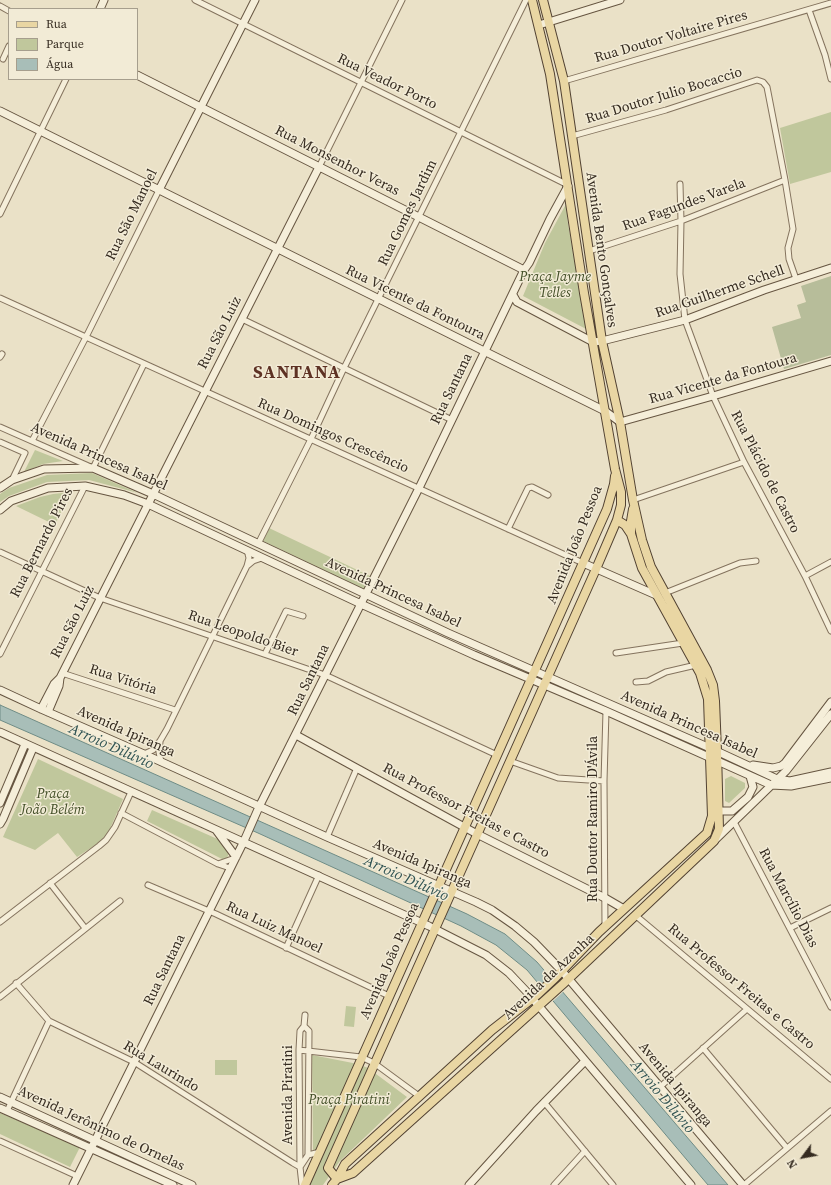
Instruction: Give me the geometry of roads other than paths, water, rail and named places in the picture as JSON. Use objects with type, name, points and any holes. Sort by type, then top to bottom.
[{"type":"main road","name":"Avenida Bento Gonçalves","points":[[532,0],[550,74],[568,186],[597,341],[620,422],[633,502],[642,540],[649,560],[708,670],[713,685],[715,701],[712,816],[707,833]]},
{"type":"main road","name":"Avenida Bento Gonçalves","points":[[543,0],[550,22],[564,81],[589,250],[605,411],[615,469]]},
{"type":"main road","name":"Avenida João Pessoa","points":[[335,1182],[328,1168],[617,520],[620,512],[621,498],[615,469]]},
{"type":"main road","name":"Avenida João Pessoa","points":[[305,1185],[607,509],[614,484],[615,469]]},
{"type":"main road","name":"Avenida Bento Gonçalves","points":[[633,502],[631,534],[642,568],[696,666],[705,686],[714,750]]},
{"type":"main road","points":[[617,520],[625,525],[631,534]]},
{"type":"main road","name":"Avenida Bento Gonçalves","points":[[714,760],[719,811],[719,829],[714,841]]},
{"type":"main road","name":"Avenida da Azenha","points":[[335,1182],[345,1164],[492,1030],[535,996],[556,977],[605,927],[707,833]]},
{"type":"main road","name":"Avenida da Azenha","points":[[335,1182],[353,1173],[541,1004],[714,841]]},
{"type":"street","name":"Rua Veador Porto","points":[[195,0],[568,186]]},
{"type":"street","name":"Rua São Manoel","points":[[32,441],[86,337],[255,0]]},
{"type":"street","name":"Rua São Luiz","points":[[44,711],[54,684],[61,675],[278,249],[402,0]]},
{"type":"street","name":"Rua Gomes Jardim","points":[[258,544],[526,0]]},
{"type":"street","points":[[539,25],[620,0]]},
{"type":"street","name":"Rua Doutor Voltaire Pires","points":[[564,81],[831,3]]},
{"type":"street","points":[[809,10],[825,55],[831,79]]},
{"type":"street","points":[[3,59],[8,48]]},
{"type":"street","points":[[825,55],[831,53]]},
{"type":"street","name":"Rua Monsenhor Veras","points":[[138,76],[524,270]]},
{"type":"street","points":[[0,214],[66,80]]},
{"type":"street","name":"Rua Doutor Julio Bocaccio","points":[[572,136],[666,110],[757,80],[763,82],[767,87],[785,180]]},
{"type":"street","name":"Rua Vicente da Fontoura","points":[[0,111],[605,411],[620,422],[831,361]]},
{"type":"street","points":[[785,180],[793,228],[788,248],[789,259],[796,279]]},
{"type":"street","name":"Rua Fagundes Varela","points":[[589,250],[681,221],[785,180]]},
{"type":"street","name":"Rua Plácido de Castro","points":[[680,184],[680,274],[685,320],[713,396],[744,462],[805,576],[831,631]]},
{"type":"street","points":[[568,186],[524,270],[515,298],[597,341]]},
{"type":"street","name":"Rua Guilherme Schell","points":[[597,341],[685,320],[764,290],[831,268]]},
{"type":"street","name":"Rua Domingos Crescêncio","points":[[0,298],[418,489],[656,595]]},
{"type":"street","name":"Rua Santana","points":[[73,1185],[245,839],[259,807],[366,595],[509,302],[515,298]]},
{"type":"street","points":[[242,319],[452,420]]},
{"type":"street","points":[[0,488],[12,480],[44,470],[93,468],[144,364]]},
{"type":"street","name":"Avenida Princesa Isabel","points":[[0,427],[153,494],[366,595],[535,672],[777,779]]},
{"type":"street","name":"Avenida Princesa Isabel","points":[[0,442],[25,454],[12,480]]},
{"type":"street","points":[[633,502],[744,462]]},
{"type":"street","points":[[0,510],[11,501],[48,488],[84,486]]},
{"type":"street","name":"Avenida Princesa Isabel","points":[[84,486],[124,495],[148,504],[361,604],[771,785]]},
{"type":"street","name":"Rua Bernardo Pires","points":[[0,654],[84,486]]},
{"type":"street","points":[[508,529],[528,488],[532,487],[548,495]]},
{"type":"street","points":[[144,754],[153,750],[160,742],[247,566],[249,558],[247,550]]},
{"type":"street","name":"Rua Leopoldo Bier","points":[[0,552],[100,598],[325,675],[497,755]]},
{"type":"street","points":[[247,566],[253,561],[262,558]]},
{"type":"street","points":[[665,592],[740,563],[756,561]]},
{"type":"street","points":[[805,576],[831,562]]},
{"type":"street","points":[[265,654],[286,611],[303,616]]},
{"type":"street","points":[[616,653],[683,643]]},
{"type":"street","points":[[636,682],[648,681],[666,672],[696,666]]},
{"type":"street","name":"Rua Vitória","points":[[61,675],[175,710]]},
{"type":"street","name":"Avenida Ipiranga","points":[[0,690],[44,711],[144,754],[259,807],[452,891],[492,910],[515,926],[534,942],[562,971],[566,981],[660,1086],[743,1185]]},
{"type":"street","points":[[745,764],[772,768],[781,766],[785,763],[831,702]]},
{"type":"street","name":"Rua Doutor Ramiro D'Ávila","points":[[605,927],[604,781],[606,711]]},
{"type":"street","name":"Avenida da Azenha","points":[[714,841],[786,771],[831,714]]},
{"type":"street","points":[[0,732],[216,830],[245,839],[319,876],[435,929],[486,955],[535,996],[585,1061],[691,1185]]},
{"type":"street","name":"Rua Professor Freitas e Castro","points":[[296,735],[477,834],[624,909]]},
{"type":"street","points":[[160,742],[159,752],[161,762]]},
{"type":"street","points":[[0,803],[25,744]]},
{"type":"street","points":[[0,824],[33,748]]},
{"type":"street","points":[[510,761],[558,778],[604,781]]},
{"type":"street","points":[[327,837],[357,768]]},
{"type":"street","points":[[777,779],[790,781],[831,772]]},
{"type":"street","points":[[719,811],[732,811],[748,797],[753,787],[750,776]]},
{"type":"street","points":[[771,785],[791,786],[831,778]]},
{"type":"street","points":[[0,922],[106,840],[115,827],[131,792]]},
{"type":"street","points":[[121,813],[218,864],[230,868]]},
{"type":"street","name":"Rua Marcílio Dias","points":[[734,822],[831,1007]]},
{"type":"street","points":[[216,830],[235,857],[218,864]]},
{"type":"street","points":[[286,948],[319,876]]},
{"type":"street","points":[[50,883],[85,928]]},
{"type":"street","name":"Rua Luiz Manoel","points":[[148,886],[209,911],[389,996]]},
{"type":"street","points":[[0,996],[120,901]]},
{"type":"street","points":[[790,928],[831,908]]},
{"type":"street","name":"Rua Professor Freitas e Castro","points":[[635,915],[831,1079]]},
{"type":"street","name":"Rua Laurindo","points":[[16,983],[49,1021],[134,1062],[300,1166]]},
{"type":"street","points":[[660,1086],[747,1010]]},
{"type":"street","name":"Avenida Piratini","points":[[302,1185],[300,1166],[299,1050],[300,1031],[304,1026],[305,1015]]},
{"type":"street","points":[[3,1109],[11,1102],[49,1021]]},
{"type":"street","name":"Avenida Piratini","points":[[300,1166],[308,1155],[309,1031],[304,1026]]},
{"type":"street","points":[[703,1048],[787,1148]]},
{"type":"street","points":[[299,1050],[362,1057],[374,1063],[419,1096]]},
{"type":"street","points":[[470,1185],[544,1102],[585,1061]]},
{"type":"street","name":"Avenida Jerônimo de Ornelas","points":[[0,1097],[192,1185]]},
{"type":"street","points":[[544,1102],[613,1185]]},
{"type":"street","name":"Avenida Jerônimo de Ornelas","points":[[3,1109],[173,1185]]},
{"type":"street","points":[[743,1185],[831,1111]]},
{"type":"street","points":[[45,1128],[49,1120]]},
{"type":"street","points":[[0,1141],[77,1176]]},
{"type":"street","points":[[554,1185],[585,1151]]},
{"type":"street","name":"Avenida Piratini","points":[[308,1155],[321,1152]]},
{"type":"street","points":[[142,1172],[145,1164]]},
{"type":"water","name":"Arroio Dilúvio","points":[[0,705],[467,914],[505,934],[537,962],[728,1185],[708,1185],[527,970],[496,945],[461,926],[258,833],[0,720]]},
{"type":"district","name":"SANTANA","points":[[297,373]]},
{"type":"park label","name":"Praça Jayme Telles","points":[[555,286]]},
{"type":"park label","name":"Praça João Belém","points":[[53,802]]},
{"type":"park label","name":"Praça Piratini","points":[[349,1100]]}]
